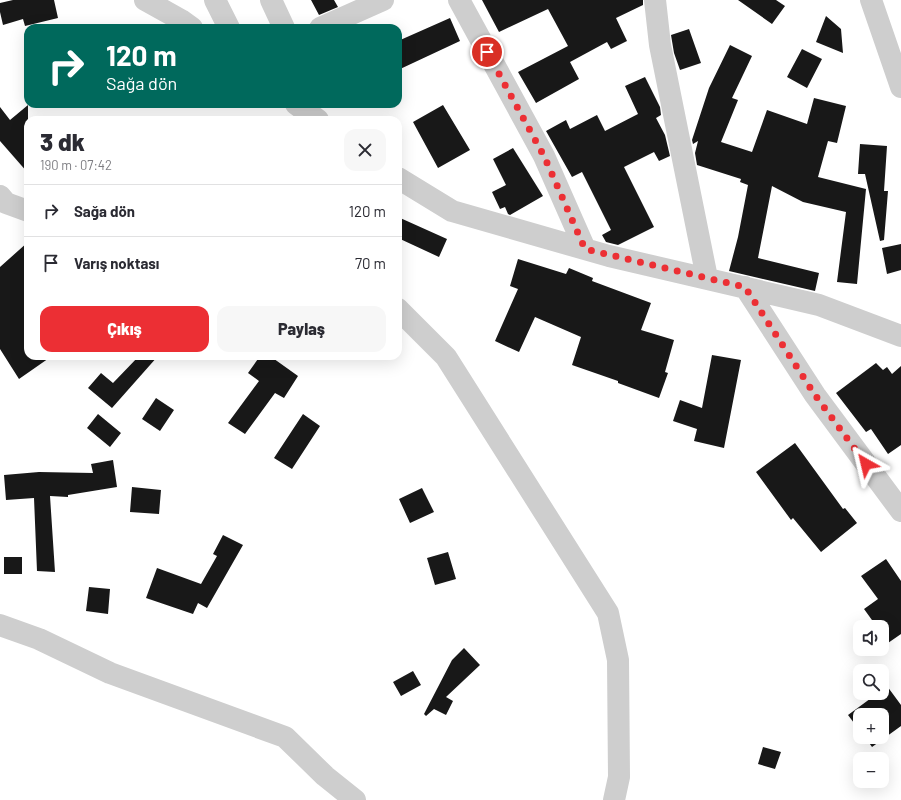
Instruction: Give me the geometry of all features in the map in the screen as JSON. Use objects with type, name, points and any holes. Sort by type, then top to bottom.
[{"type":"street","points":[[144,0],[186,24]]},
{"type":"street","points":[[215,0],[227,24]]},
{"type":"street","points":[[271,0],[282,24]]},
{"type":"street","points":[[329,24],[383,0]]},
{"type":"street","points":[[459,0],[544,156],[585,249]]},
{"type":"street","points":[[655,0],[660,44],[706,278]]},
{"type":"street","points":[[871,0],[899,78]]},
{"type":"street","points":[[302,108],[312,116]]},
{"type":"street","points":[[402,180],[452,211],[585,249],[819,305],[901,336]]},
{"type":"street","points":[[0,196],[6,202],[24,209]]},
{"type":"street","points":[[745,287],[815,395],[901,511]]},
{"type":"street","points":[[402,313],[446,357],[608,613],[618,660],[619,777],[614,800]]},
{"type":"street","points":[[0,625],[39,638],[110,673],[285,737],[325,776],[355,800]]},
{"type":"building","points":[[13,0],[54,0],[58,18],[33,24],[24,24],[23,19],[3,25],[0,12],[0,3]]},
{"type":"building","points":[[311,0],[334,0],[338,7],[319,15]]},
{"type":"building","points":[[482,0],[643,0],[643,5],[616,18],[627,41],[611,49],[607,42],[570,62],[579,79],[536,103],[518,72],[568,46],[548,9],[499,32]]},
{"type":"building","points":[[738,0],[776,0],[785,6],[772,24]]},
{"type":"building","points":[[826,16],[841,29],[843,53],[816,42]]},
{"type":"building","points":[[450,18],[460,41],[402,68],[402,39]]},
{"type":"building","points":[[689,29],[701,63],[680,70],[674,53],[671,35]]},
{"type":"building","points":[[730,45],[752,56],[732,98],[738,100],[721,142],[752,152],[767,110],[807,124],[814,98],[846,106],[837,143],[828,141],[818,177],[866,189],[857,284],[837,282],[846,212],[803,202],[772,186],[758,258],[819,273],[815,291],[729,271],[738,237],[748,185],[740,182],[741,179],[697,165],[695,153],[698,141],[693,144],[692,140],[709,88]]},
{"type":"building","points":[[802,49],[822,59],[807,88],[787,77]]},
{"type":"building","points":[[645,77],[660,107],[661,115],[656,118],[665,135],[670,156],[659,161],[654,152],[624,167],[654,227],[618,245],[606,242],[602,235],[611,230],[582,172],[572,177],[546,131],[566,120],[570,129],[597,115],[605,131],[638,114],[625,86]]},
{"type":"building","points":[[443,105],[470,150],[438,168],[413,122]]},
{"type":"building","points":[[0,107],[10,120],[24,108],[28,108],[28,116],[24,116],[24,168],[0,141]]},
{"type":"building","points":[[860,144],[887,146],[884,191],[888,191],[884,240],[880,241],[865,174],[858,174]]},
{"type":"building","points":[[513,148],[543,196],[510,215],[505,207],[500,209],[492,192],[506,185],[493,159]]},
{"type":"building","points":[[402,219],[447,239],[439,257],[402,240]]},
{"type":"building","points":[[901,244],[901,270],[887,274],[882,248]]},
{"type":"building","points":[[24,246],[24,360],[46,360],[19,379],[0,349],[0,267]]},
{"type":"building","points":[[518,259],[566,274],[569,268],[593,278],[592,281],[651,303],[641,330],[674,340],[665,372],[668,373],[659,398],[618,383],[618,381],[572,365],[581,337],[535,317],[519,352],[495,341],[518,289],[510,286]]},
{"type":"building","points":[[712,355],[741,360],[724,448],[694,441],[697,429],[673,421],[680,400],[702,408]]},
{"type":"building","points":[[135,360],[154,360],[112,408],[88,388],[101,373],[113,383]]},
{"type":"building","points":[[257,360],[276,360],[298,376],[284,398],[275,393],[245,434],[228,423],[259,381],[248,373]]},
{"type":"building","points":[[876,363],[883,370],[887,367],[892,374],[901,366],[901,445],[888,454],[871,429],[866,432],[836,393]]},
{"type":"building","points":[[156,398],[174,410],[160,431],[142,419]]},
{"type":"building","points":[[98,414],[121,433],[110,447],[87,428]]},
{"type":"building","points":[[303,414],[320,426],[292,469],[274,458]]},
{"type":"building","points":[[795,443],[843,509],[845,508],[857,523],[821,552],[793,518],[791,520],[756,472]]},
{"type":"building","points":[[113,460],[117,487],[68,495],[68,497],[50,496],[55,572],[37,571],[34,498],[6,500],[4,475],[39,472],[93,473],[91,464]]},
{"type":"building","points":[[132,487],[161,490],[159,514],[130,512]]},
{"type":"building","points":[[422,488],[434,512],[410,523],[399,499]]},
{"type":"building","points":[[223,535],[243,545],[207,608],[198,603],[193,614],[146,598],[157,568],[201,584],[217,556],[213,554]]},
{"type":"building","points":[[448,552],[456,579],[435,585],[427,558]]},
{"type":"building","points":[[4,557],[22,557],[22,574],[4,574]]},
{"type":"building","points":[[886,559],[901,581],[901,634],[889,642],[889,620],[872,620],[864,609],[878,599],[861,576]]},
{"type":"building","points":[[89,587],[110,589],[108,614],[86,611]]},
{"type":"building","points":[[464,648],[480,665],[446,697],[453,701],[446,715],[434,709],[426,716],[424,714],[452,660]]},
{"type":"building","points":[[413,671],[421,685],[401,696],[393,682]]},
{"type":"building","points":[[889,689],[901,705],[901,726],[889,735],[889,708],[858,708],[868,700],[889,700]]},
{"type":"building","points":[[853,711],[853,722],[848,715]]},
{"type":"building","points":[[763,747],[781,752],[775,769],[758,764]]},
{"type":"route","points":[[487,52],[544,156],[585,249],[609,256],[745,287],[815,395],[866,464]]}]
